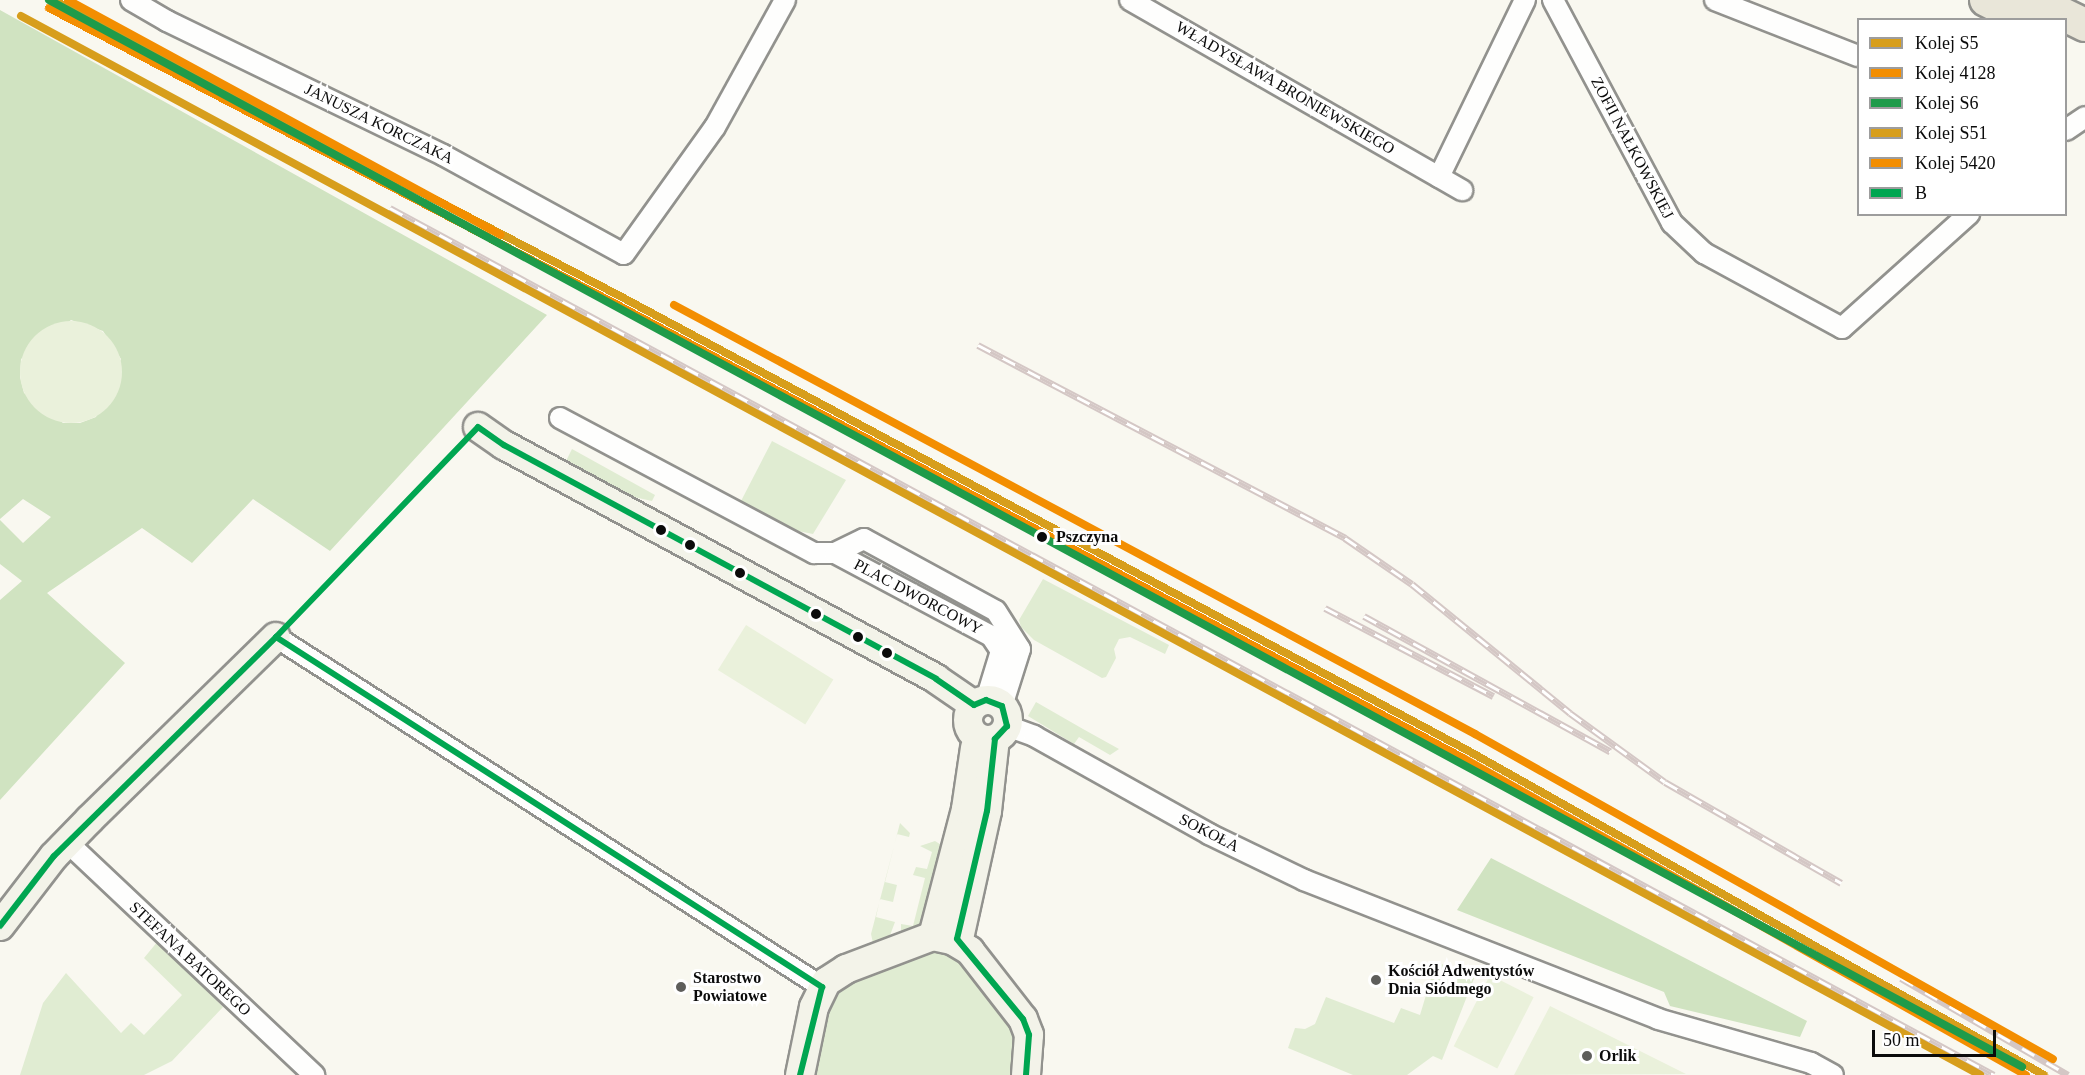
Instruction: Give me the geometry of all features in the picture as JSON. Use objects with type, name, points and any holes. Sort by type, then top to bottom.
[{"type":"main road","points":[[1986,0],[2022,18]]},
{"type":"main road","points":[[2034,0],[2085,25]]},
{"type":"main road","points":[[2067,39],[2085,48]]},
{"type":"street","name":"JANUSZA KORCZAKA","points":[[131,0],[176,26],[443,155],[624,254],[715,127],[785,0]]},
{"type":"street","name":"WŁADYSŁAWA BRONIEWSKIEGO","points":[[1130,0],[1462,190]]},
{"type":"street","points":[[1439,177],[1525,0]]},
{"type":"street","name":"ZOFII NAŁKOWSKIEJ","points":[[1553,0],[1672,223],[1704,253],[1842,328],[1967,216]]},
{"type":"street","points":[[1715,0],[1857,56]]},
{"type":"street","points":[[2067,129],[2085,117]]},
{"type":"street","name":"PLAC DWORCOWY","points":[[560,418],[814,553],[835,553],[864,539],[996,611],[1020,649],[990,719]]},
{"type":"street","name":"SOKOŁA","points":[[478,427],[504,445],[936,679],[990,719],[1034,736],[1209,834],[1304,880],[1658,1019],[1802,1060],[1833,1075]]},
{"type":"street","points":[[0,926],[67,842],[276,637],[822,987]]},
{"type":"street","points":[[945,939],[987,811],[990,719]]},
{"type":"street","name":"STEFANA BATOREGO","points":[[67,842],[314,1075]]},
{"type":"street","points":[[800,1075],[814,1007],[822,987],[846,969],[945,939],[973,954],[1023,1019],[1029,1035],[1026,1075]]},
{"type":"green space","points":[[0,10],[547,315],[330,551],[253,499],[192,563],[142,528],[47,593],[125,663],[0,800],[0,600],[22,581],[0,564],[0,520],[23,543],[51,517],[23,499],[0,519]],"holes":[[[71,320],[103,331],[121,359],[96,417],[80,423],[63,423],[24,393],[20,377],[21,359]]]},
{"type":"green space","points":[[61,321],[81,321],[100,329],[114,343],[122,362],[119,392],[114,401],[100,415],[81,423],[61,423],[42,415],[28,401],[20,382],[20,362],[28,343],[42,329]]},
{"type":"green space","points":[[772,441],[846,480],[813,534],[798,531],[741,501]]},
{"type":"green space","points":[[572,449],[655,495],[652,501],[629,496],[566,461]]},
{"type":"green space","points":[[1043,579],[1169,645],[1165,654],[1130,637],[1119,639],[1114,649],[1116,658],[1106,677],[1102,678],[1034,640],[1021,627],[1019,620]]},
{"type":"green space","points":[[746,625],[833,680],[805,725],[718,670]]},
{"type":"green space","points":[[1036,702],[1119,749],[1110,755],[1079,737],[1074,744],[1028,716]]},
{"type":"green space","points":[[900,823],[910,833],[909,837],[897,834]]},
{"type":"green space","points":[[935,841],[943,846],[923,924],[901,933],[901,924],[913,926],[925,878],[913,875],[916,867],[927,869],[932,852],[920,846]]},
{"type":"green space","points":[[894,845],[885,882],[897,885],[893,902],[880,899]]},
{"type":"green space","points":[[1491,858],[1807,1021],[1800,1037],[1670,1006],[1664,992],[1457,910]]},
{"type":"green space","points":[[879,903],[876,917],[895,922],[889,938],[873,943],[871,934]]},
{"type":"green space","points":[[158,941],[223,1007],[172,1061],[144,1075],[20,1075],[43,1003],[66,973],[121,1033],[131,1023],[144,1035],[182,995],[144,958]]},
{"type":"green space","points":[[923,948],[954,953],[1016,1023],[1018,1075],[808,1075],[835,986]]},
{"type":"green space","points":[[1436,962],[1475,976],[1442,1060],[1433,1056],[1407,1075],[1353,1075],[1288,1048],[1295,1028],[1305,1029],[1315,1024],[1326,997],[1394,1023],[1401,1008],[1420,1015]]},
{"type":"green space","points":[[1490,975],[1534,997],[1497,1069],[1454,1046]]},
{"type":"green space","name":"Orlik","points":[[1550,1006],[1686,1074],[1514,1075]]},
{"type":"railway","points":[[390,208],[1994,1075]]},
{"type":"railway","points":[[978,345],[1345,538],[1412,584],[1570,713],[1665,782],[1841,883]]},
{"type":"railway","points":[[1325,608],[1493,696]]},
{"type":"railway","points":[[1364,616],[1610,751]]},
{"type":"railway","points":[[1901,978],[2068,1075]]},
{"type":"rail line","name":"S6","points":[[49,0],[2022,1067]]},
{"type":"rail line","name":"S5","points":[[53,0],[618,295],[1467,750],[2044,1075]]},
{"type":"rail line","name":"5420","points":[[68,0],[500,235]]},
{"type":"rail line","name":"4128","points":[[49,8],[614,303],[1463,758],[2026,1075]]},
{"type":"rail line","name":"S51","points":[[21,16],[1980,1075]]},
{"type":"rail line","name":"5420","points":[[674,305],[1475,734],[2053,1059]]},
{"type":"transit line","name":"B","points":[[0,926],[54,856],[276,637],[478,427],[504,445],[936,679],[974,705],[986,700],[1002,706],[1007,726],[995,739],[987,811],[957,939],[1023,1019],[1029,1035],[1026,1075]]},
{"type":"transit line","name":"B","points":[[276,637],[822,987],[800,1075]]},
{"type":"place","name":"Pszczyna","points":[[1042,537]]},
{"type":"place","name":"Kościół Adwentystów Dnia Siódmego","points":[[1376,980]]},
{"type":"place","name":"Starostwo Powiatowe","points":[[681,987]]},
{"type":"place","name":"Orlik","points":[[1587,1056]]}]
